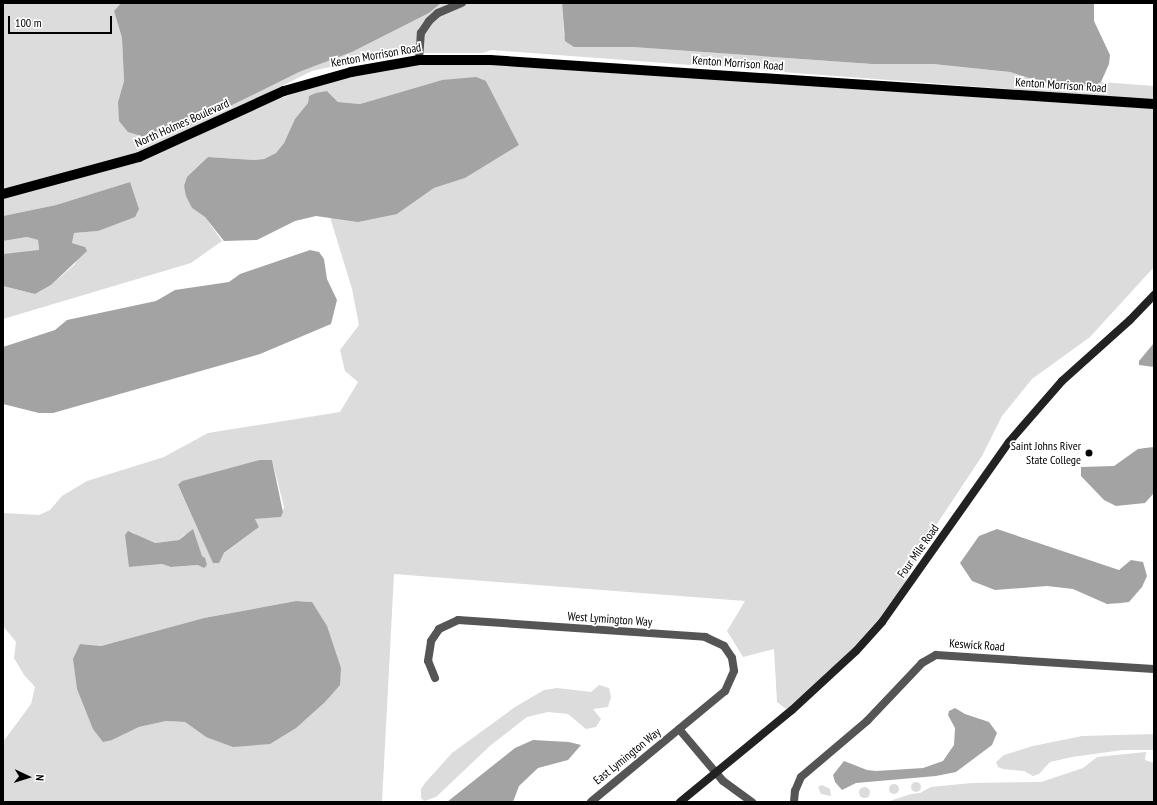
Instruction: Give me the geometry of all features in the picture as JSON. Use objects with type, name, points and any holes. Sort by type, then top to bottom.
[{"type":"main road","name":"Kenton Morrison Road","points":[[322,79],[418,60],[490,60],[1154,104]]},
{"type":"main road","name":"North Holmes Boulevard","points":[[3,194],[139,157],[278,94],[322,79]]},
{"type":"main road","name":"Four Mile Road","points":[[680,802],[809,694],[856,651],[886,616],[1007,444],[1062,381],[1130,320],[1154,294]]},
{"type":"street","points":[[418,60],[421,33],[429,21],[438,13],[462,3]]},
{"type":"street","name":"West Lymington Way","points":[[435,678],[428,661],[430,641],[438,629],[458,620],[711,638],[729,652],[734,665],[733,678],[725,691],[679,729]]},
{"type":"street","name":"Keswick Road","points":[[794,802],[795,791],[801,777],[867,721],[922,663],[936,655],[1154,669]]},
{"type":"street","points":[[679,729],[715,773],[733,790],[752,802]]},
{"type":"street","name":"East Lymington Way","points":[[591,802],[679,729]]},
{"type":"shaded area","points":[[3,3],[121,3],[114,11],[122,38],[124,81],[118,102],[242,99],[299,72],[352,52],[429,13],[441,3],[562,3],[564,35],[574,47],[632,47],[872,64],[933,64],[1010,72],[1042,82],[1079,86],[1092,87],[1101,82],[1154,86],[1154,100],[491,50],[483,53],[393,53],[312,71],[183,135],[137,154],[3,190]]},
{"type":"shaded area","points":[[121,3],[441,3],[429,13],[352,52],[299,72],[179,131],[148,138],[128,132],[119,121],[118,102],[124,81],[122,38],[114,11]]},
{"type":"shaded area","points":[[562,3],[1094,3],[1094,21],[1110,55],[1109,64],[1101,82],[1092,87],[1042,82],[1010,72],[933,64],[872,64],[632,47],[574,47],[565,41]]},
{"type":"shaded area","points":[[442,62],[1154,107],[1154,267],[1090,337],[1032,379],[1002,416],[982,456],[917,554],[904,585],[878,620],[836,667],[786,709],[777,702],[774,649],[743,657],[727,631],[745,601],[394,574],[382,802],[3,802],[3,742],[31,704],[35,687],[24,675],[14,658],[16,642],[3,626],[3,513],[39,515],[50,510],[62,496],[87,481],[164,457],[208,433],[340,412],[358,382],[345,371],[340,350],[359,325],[352,289],[330,217],[397,214],[434,188],[465,178],[519,145],[486,81],[442,80],[360,104],[338,102],[327,91],[309,96],[308,103],[295,120],[284,143],[276,153],[264,159],[254,160],[208,157],[184,186],[192,208],[205,217],[222,241],[191,263],[3,319],[3,286],[35,294],[51,285],[75,264],[85,247],[72,243],[74,233],[98,231],[130,182],[56,205],[3,216],[3,197],[141,160],[187,141],[247,111],[324,82],[394,68]],"holes":[[[272,460],[284,507],[281,517],[255,519],[259,527],[213,562],[178,486],[182,481]],[[132,532],[144,540],[155,543],[179,540],[184,535],[194,537],[202,556],[198,565],[171,567],[162,564],[129,567]],[[296,601],[312,602],[206,737],[185,722],[166,721],[139,727],[112,740],[80,644],[101,646],[204,618]]]},
{"type":"shaded area","points":[[476,77],[486,81],[519,145],[465,178],[434,188],[397,214],[358,222],[316,216],[295,221],[257,240],[224,241],[205,217],[192,208],[186,196],[184,186],[187,177],[208,157],[254,160],[264,159],[276,153],[284,143],[295,119],[308,103],[309,96],[316,93],[327,91],[338,102],[360,104],[442,80]]},
{"type":"shaded area","points":[[130,182],[139,209],[135,217],[98,231],[74,233],[72,243],[85,247],[87,251],[51,285],[35,294],[3,286],[3,254],[39,250],[38,240],[27,237],[3,241],[3,216],[56,205]]},
{"type":"shaded area","points":[[27,237],[38,240],[39,251],[3,254],[3,241]]},
{"type":"shaded area","points":[[310,250],[319,252],[324,259],[327,279],[337,300],[331,324],[260,354],[53,413],[39,413],[3,404],[3,347],[55,330],[67,320],[156,301],[175,290],[229,282],[240,274]]},
{"type":"shaded area","points":[[1154,343],[1154,367],[1139,365],[1139,361]]},
{"type":"shaded area","points":[[1153,447],[1154,493],[1145,503],[1116,506],[1104,500],[1081,476],[1081,467],[1114,466],[1138,449]]},
{"type":"shaded area","points":[[260,460],[272,460],[283,512],[281,517],[255,519],[259,527],[224,553],[219,563],[213,563],[178,485],[182,481]]},
{"type":"shaded area","points":[[193,529],[202,556],[205,558],[207,565],[204,568],[198,565],[171,567],[162,564],[129,567],[125,535],[128,531],[155,543],[179,540]]},
{"type":"shaded area","points":[[997,529],[1119,570],[1131,560],[1143,562],[1147,576],[1142,587],[1129,602],[1121,603],[1107,604],[1073,589],[1047,586],[995,590],[972,581],[960,563],[979,536]]},
{"type":"shaded area","points":[[296,601],[312,602],[327,626],[341,668],[340,685],[325,702],[296,728],[270,744],[233,747],[206,737],[185,722],[166,721],[139,727],[112,740],[103,742],[93,729],[77,689],[73,659],[80,644],[101,646],[204,618]]},
{"type":"shaded area","points":[[599,685],[609,688],[611,697],[608,707],[593,709],[601,719],[596,727],[586,729],[568,714],[548,712],[527,717],[491,745],[436,797],[424,801],[421,798],[421,789],[425,783],[452,753],[515,707],[544,690],[557,688],[591,692]]},
{"type":"shaded area","points":[[955,708],[965,714],[989,722],[997,733],[992,745],[956,772],[936,776],[856,783],[842,790],[835,782],[833,775],[844,761],[867,770],[876,771],[923,768],[943,761],[954,745],[955,728],[948,715],[949,711]]},
{"type":"shaded area","points":[[1154,734],[1153,750],[1123,750],[1072,757],[1050,762],[1039,774],[1033,776],[1024,771],[1003,769],[998,767],[996,762],[1004,755],[1033,746],[1082,736]]},
{"type":"shaded area","points":[[533,740],[569,742],[581,745],[568,760],[538,768],[519,786],[513,802],[447,802],[515,748]]},
{"type":"shaded area","points":[[1146,752],[1145,760],[1154,763],[1154,802],[887,802],[911,794],[920,793],[931,787],[972,783],[1041,782],[1083,768],[1097,757]]},
{"type":"shaded area","points":[[914,782],[918,782],[920,783],[920,791],[914,792],[911,789],[911,785]]},
{"type":"shaded area","points":[[894,784],[899,789],[894,794],[889,789]]},
{"type":"shaded area","points":[[822,785],[830,789],[831,796],[821,794],[818,787]]},
{"type":"shaded area","points":[[864,786],[868,788],[870,792],[868,796],[864,798],[860,796],[858,792],[860,788]]},
{"type":"place","name":"Saint Johns River State College","points":[[1089,453]]}]
